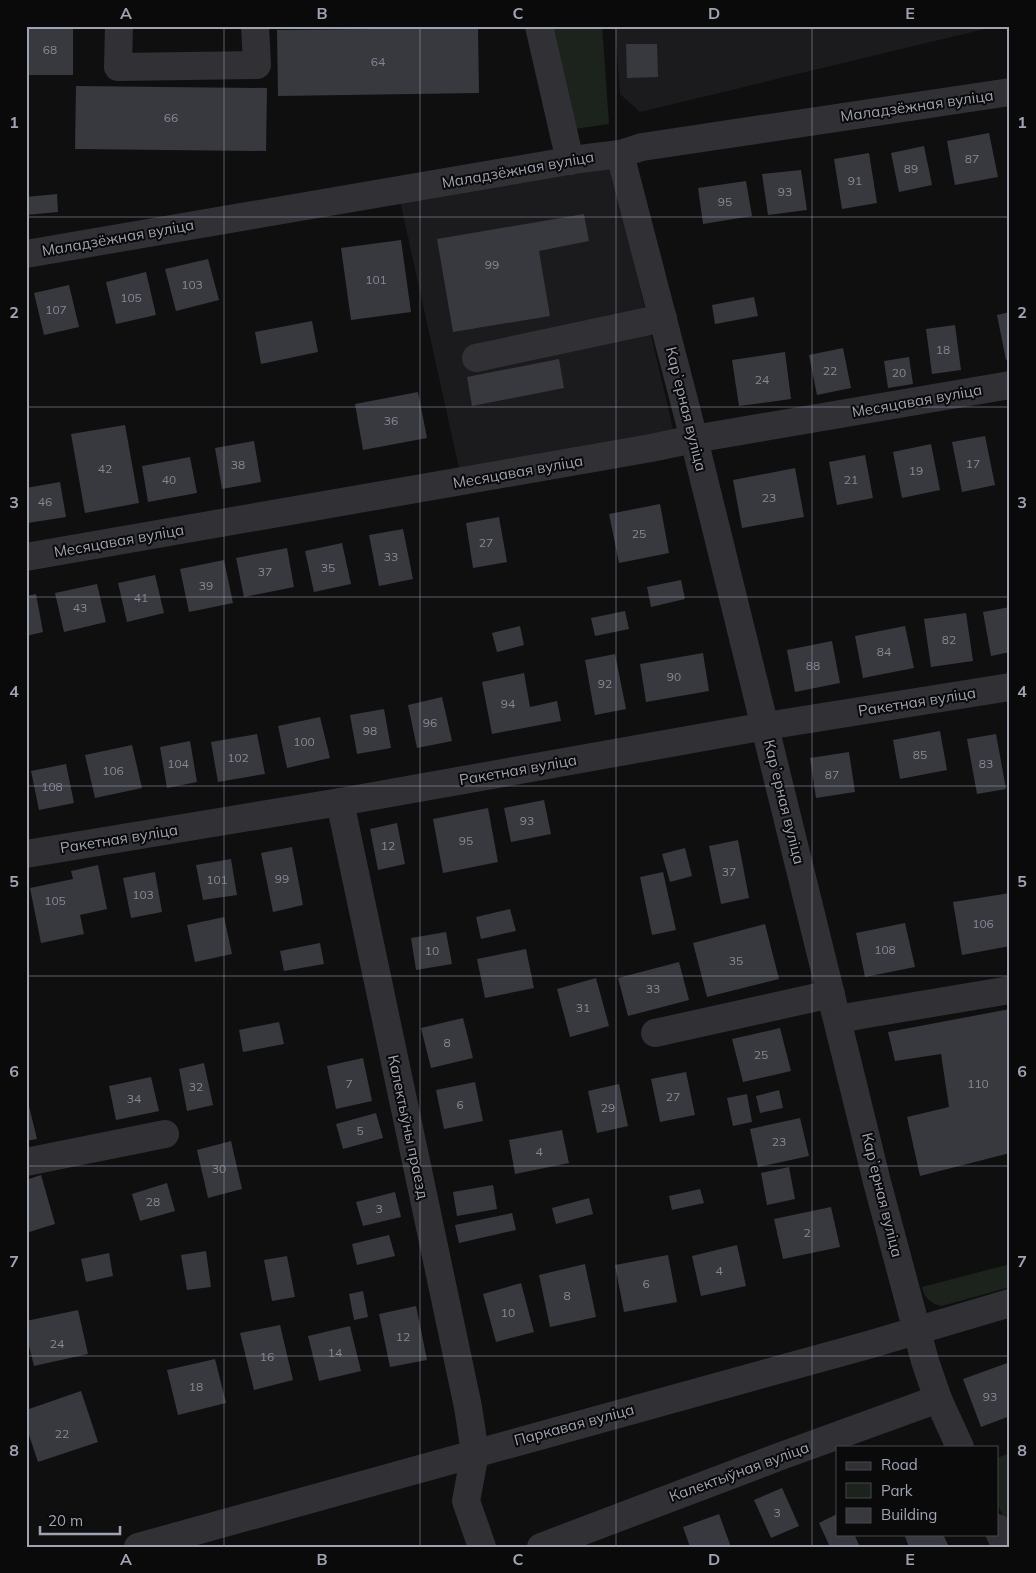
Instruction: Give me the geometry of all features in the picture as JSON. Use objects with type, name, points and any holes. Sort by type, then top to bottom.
[{"type":"street","points":[[119,26],[118,67],[257,65],[255,26]]},
{"type":"street","points":[[540,26],[570,161]]},
{"type":"street","name":"Маладзёжная вуліца","points":[[26,254],[620,154],[642,146],[1010,92]]},
{"type":"street","name":"Карʼерная вуліца","points":[[620,154],[766,726],[880,1191],[917,1330],[938,1400],[960,1446]]},
{"type":"street","points":[[476,358],[662,318]]},
{"type":"street","name":"Месяцавая вуліца","points":[[26,557],[1010,385]]},
{"type":"street","name":"Ракетная вуліца","points":[[26,854],[340,802],[766,726],[1010,687]]},
{"type":"street","name":"Калектыўны праезд","points":[[340,802],[468,1407],[475,1453],[466,1501],[482,1547]]},
{"type":"street","points":[[838,1020],[1010,990]]},
{"type":"street","points":[[655,1033],[831,994]]},
{"type":"street","points":[[26,1162],[165,1134]]},
{"type":"street","name":"Паркавая вуліца","points":[[138,1547],[1010,1304]]},
{"type":"street","name":"Калектыўная вуліца","points":[[541,1547],[781,1456],[938,1400]]},
{"type":"street","points":[[998,1530],[1006,1547]]},
{"type":"shaded area","points":[[615,26],[997,26],[640,112],[620,94]]},
{"type":"shaded area","points":[[606,143],[678,450],[464,491],[395,178]]},
{"type":"green space","points":[[550,26],[602,26],[609,124],[575,129]]},
{"type":"green space","points":[[1010,1264],[1010,1287],[942,1306],[929,1300],[923,1291],[922,1287]]},
{"type":"green space","points":[[1010,1453],[1010,1529],[998,1506],[998,1458]]},
{"type":"building","points":[[26,26],[73,26],[73,75],[26,75]]},
{"type":"building","points":[[478,28],[479,93],[278,96],[277,30]]},
{"type":"building","points":[[626,44],[657,44],[658,77],[627,78]]},
{"type":"building","points":[[76,86],[267,88],[266,151],[75,149]]},
{"type":"building","points":[[1010,124],[1010,138],[1009,138],[1007,125]]},
{"type":"building","points":[[989,133],[998,177],[955,185],[947,141]]},
{"type":"building","points":[[924,146],[932,185],[899,192],[891,153]]},
{"type":"building","points":[[869,153],[877,203],[842,209],[834,159]]},
{"type":"building","points":[[801,170],[807,210],[768,215],[762,174]]},
{"type":"building","points":[[746,181],[752,216],[703,224],[698,188]]},
{"type":"building","points":[[57,194],[58,212],[26,215],[26,197]]},
{"type":"building","points":[[584,214],[589,241],[539,251],[550,316],[453,332],[437,239]]},
{"type":"building","points":[[401,240],[411,312],[351,320],[341,248]]},
{"type":"building","points":[[208,259],[219,300],[176,311],[165,269]]},
{"type":"building","points":[[146,272],[156,315],[116,324],[106,282]]},
{"type":"building","points":[[69,285],[79,327],[44,335],[34,293]]},
{"type":"building","points":[[754,297],[758,316],[715,324],[712,305]]},
{"type":"building","points":[[1010,312],[1010,359],[1006,360],[997,315]]},
{"type":"building","points":[[312,321],[318,352],[261,364],[255,332]]},
{"type":"building","points":[[955,325],[961,370],[932,374],[926,329]]},
{"type":"building","points":[[843,348],[851,388],[817,395],[809,355]]},
{"type":"building","points":[[785,352],[791,399],[739,406],[732,360]]},
{"type":"building","points":[[909,357],[913,384],[888,388],[884,361]]},
{"type":"building","points":[[559,359],[564,388],[472,406],[467,377]]},
{"type":"building","points":[[418,392],[427,438],[363,450],[355,404]]},
{"type":"building","points":[[125,425],[139,503],[85,513],[71,434]]},
{"type":"building","points":[[985,436],[995,485],[962,492],[952,442]]},
{"type":"building","points":[[254,441],[261,482],[222,489],[215,448]]},
{"type":"building","points":[[931,444],[940,490],[902,498],[893,452]]},
{"type":"building","points":[[865,455],[873,498],[837,505],[829,462]]},
{"type":"building","points":[[190,457],[197,493],[148,502],[142,466]]},
{"type":"building","points":[[795,468],[804,517],[742,528],[733,480]]},
{"type":"building","points":[[60,482],[66,517],[28,523],[26,488]]},
{"type":"building","points":[[660,504],[669,553],[619,563],[609,514]]},
{"type":"building","points":[[499,517],[507,562],[473,568],[466,523]]},
{"type":"building","points":[[403,529],[413,579],[379,586],[369,535]]},
{"type":"building","points":[[342,543],[351,584],[314,592],[305,551]]},
{"type":"building","points":[[287,548],[294,587],[244,597],[236,558]]},
{"type":"building","points":[[224,560],[233,603],[189,612],[180,569]]},
{"type":"building","points":[[155,575],[164,613],[127,622],[118,583]]},
{"type":"building","points":[[681,580],[685,599],[651,607],[647,587]]},
{"type":"building","points":[[97,584],[106,622],[64,632],[55,593]]},
{"type":"building","points":[[36,594],[43,632],[26,636],[26,596]]},
{"type":"building","points":[[1010,607],[1010,652],[991,656],[983,612]]},
{"type":"building","points":[[625,611],[629,629],[595,636],[591,618]]},
{"type":"building","points":[[966,613],[973,661],[931,667],[924,619]]},
{"type":"building","points":[[520,626],[524,645],[497,652],[492,633]]},
{"type":"building","points":[[905,626],[914,668],[863,678],[855,636]]},
{"type":"building","points":[[832,641],[840,683],[795,692],[787,650]]},
{"type":"building","points":[[703,653],[709,691],[646,702],[640,664]]},
{"type":"building","points":[[615,654],[626,709],[595,715],[585,660]]},
{"type":"building","points":[[524,673],[530,707],[557,701],[561,721],[492,734],[482,682]]},
{"type":"building","points":[[442,697],[452,741],[417,748],[408,705]]},
{"type":"building","points":[[384,709],[391,748],[357,754],[350,715]]},
{"type":"building","points":[[320,717],[330,758],[287,768],[278,726]]},
{"type":"building","points":[[940,731],[947,770],[900,779],[893,740]]},
{"type":"building","points":[[257,734],[265,774],[218,782],[211,742]]},
{"type":"building","points":[[996,734],[1006,789],[977,794],[967,739]]},
{"type":"building","points":[[190,741],[197,782],[167,788],[160,747]]},
{"type":"building","points":[[132,745],[142,788],[95,798],[85,755]]},
{"type":"building","points":[[849,752],[855,792],[816,798],[810,758]]},
{"type":"building","points":[[66,764],[74,803],[39,810],[31,771]]},
{"type":"building","points":[[544,800],[551,834],[511,842],[504,808]]},
{"type":"building","points":[[488,808],[498,862],[443,873],[433,819]]},
{"type":"building","points":[[397,823],[405,864],[378,870],[370,829]]},
{"type":"building","points":[[738,840],[749,898],[721,904],[709,846]]},
{"type":"building","points":[[292,847],[303,905],[273,912],[261,853]]},
{"type":"building","points":[[685,848],[692,876],[670,882],[662,854]]},
{"type":"building","points":[[231,859],[237,895],[203,900],[196,865]]},
{"type":"building","points":[[98,865],[107,909],[80,915],[84,934],[41,943],[30,888],[73,879],[71,871]]},
{"type":"building","points":[[155,872],[162,912],[131,918],[123,878]]},
{"type":"building","points":[[663,872],[676,930],[652,935],[640,877]]},
{"type":"building","points":[[1010,893],[1010,946],[962,955],[953,902]]},
{"type":"building","points":[[510,909],[516,931],[481,939],[476,917]]},
{"type":"building","points":[[224,917],[232,954],[195,962],[187,925]]},
{"type":"building","points":[[905,923],[915,967],[865,977],[856,933]]},
{"type":"building","points":[[765,924],[779,979],[707,997],[693,943]]},
{"type":"building","points":[[446,932],[452,964],[416,970],[411,938]]},
{"type":"building","points":[[320,943],[324,964],[284,971],[280,951]]},
{"type":"building","points":[[526,949],[534,988],[485,998],[477,959]]},
{"type":"building","points":[[679,962],[689,1000],[628,1016],[618,978]]},
{"type":"building","points":[[596,978],[609,1026],[570,1037],[557,989]]},
{"type":"building","points":[[1010,1009],[1010,1153],[920,1176],[907,1117],[949,1107],[941,1054],[895,1061],[888,1032]]},
{"type":"building","points":[[463,1018],[473,1058],[431,1068],[421,1028]]},
{"type":"building","points":[[279,1022],[284,1044],[243,1052],[239,1030]]},
{"type":"building","points":[[780,1028],[791,1071],[743,1082],[732,1039]]},
{"type":"building","points":[[363,1058],[372,1101],[336,1109],[327,1066]]},
{"type":"building","points":[[204,1063],[213,1105],[187,1111],[179,1069]]},
{"type":"building","points":[[686,1072],[695,1115],[660,1122],[651,1079]]},
{"type":"building","points":[[151,1077],[159,1111],[116,1120],[109,1086]]},
{"type":"building","points":[[475,1082],[483,1121],[444,1129],[436,1090]]},
{"type":"building","points":[[619,1084],[628,1126],[597,1133],[588,1091]]},
{"type":"building","points":[[779,1090],[783,1108],[760,1113],[756,1096]]},
{"type":"building","points":[[26,1094],[37,1139],[26,1141]]},
{"type":"building","points":[[747,1094],[752,1122],[733,1126],[727,1098]]},
{"type":"building","points":[[376,1113],[383,1138],[343,1149],[336,1124]]},
{"type":"building","points":[[800,1118],[809,1156],[758,1167],[750,1129]]},
{"type":"building","points":[[562,1130],[569,1163],[515,1174],[509,1140]]},
{"type":"building","points":[[231,1141],[242,1189],[208,1198],[197,1150]]},
{"type":"building","points":[[789,1167],[795,1199],[767,1205],[761,1173]]},
{"type":"building","points":[[41,1175],[55,1224],[26,1233],[26,1180]]},
{"type":"building","points":[[167,1183],[175,1211],[140,1221],[132,1194]]},
{"type":"building","points":[[493,1185],[497,1209],[457,1216],[453,1192]]},
{"type":"building","points":[[700,1189],[704,1203],[672,1210],[669,1196]]},
{"type":"building","points":[[395,1192],[401,1217],[363,1226],[356,1202]]},
{"type":"building","points":[[589,1198],[593,1214],[556,1224],[552,1208]]},
{"type":"building","points":[[831,1207],[840,1247],[783,1259],[774,1219]]},
{"type":"building","points":[[512,1213],[516,1230],[459,1243],[455,1225]]},
{"type":"building","points":[[389,1235],[395,1256],[357,1265],[352,1244]]},
{"type":"building","points":[[737,1245],[746,1286],[701,1296],[692,1256]]},
{"type":"building","points":[[206,1251],[211,1287],[187,1290],[181,1255]]},
{"type":"building","points":[[109,1253],[113,1276],[86,1282],[81,1259]]},
{"type":"building","points":[[668,1255],[677,1302],[624,1312],[615,1265]]},
{"type":"building","points":[[287,1256],[295,1297],[272,1301],[264,1260]]},
{"type":"building","points":[[585,1264],[596,1317],[550,1327],[539,1275]]},
{"type":"building","points":[[521,1283],[534,1332],[496,1342],[483,1294]]},
{"type":"building","points":[[363,1291],[368,1317],[354,1320],[349,1294]]},
{"type":"building","points":[[416,1306],[427,1360],[390,1367],[379,1314]]},
{"type":"building","points":[[78,1310],[88,1354],[34,1366],[26,1334],[26,1321]]},
{"type":"building","points":[[280,1325],[293,1380],[254,1390],[240,1333]]},
{"type":"building","points":[[350,1326],[361,1371],[319,1381],[308,1336]]},
{"type":"building","points":[[215,1359],[226,1403],[178,1415],[167,1370]]},
{"type":"building","points":[[1010,1362],[1010,1416],[981,1427],[963,1379]]},
{"type":"building","points":[[81,1391],[98,1442],[38,1462],[26,1426],[26,1410]]},
{"type":"building","points":[[782,1488],[799,1526],[771,1538],[754,1500]]},
{"type":"building","points":[[719,1514],[731,1547],[690,1547],[683,1527]]},
{"type":"building","points":[[836,1514],[836,1536],[855,1536],[859,1545],[856,1547],[830,1547],[819,1523]]},
{"type":"building","points":[[905,1536],[944,1536],[949,1547],[909,1547]]}]
